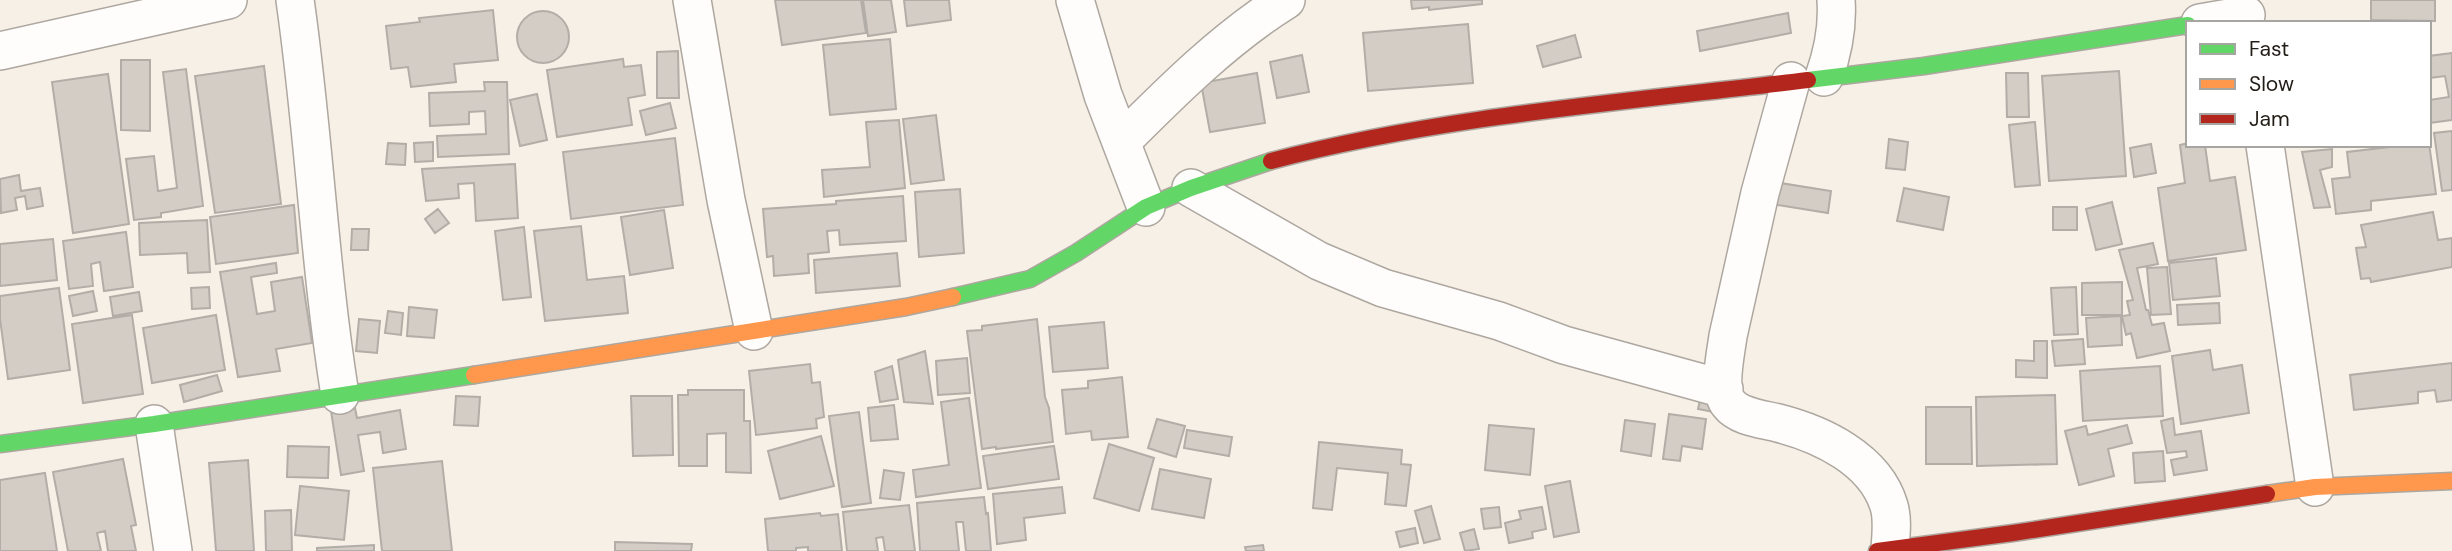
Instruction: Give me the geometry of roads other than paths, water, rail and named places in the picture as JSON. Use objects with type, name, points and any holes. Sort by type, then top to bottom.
[{"type":"street","points":[[0,51],[228,0]]},
{"type":"street","points":[[295,0],[329,321],[340,395]]},
{"type":"street","points":[[692,0],[726,200],[754,331]]},
{"type":"street","points":[[1075,0],[1103,95],[1146,207]]},
{"type":"street","points":[[1121,142],[1177,86],[1247,28],[1286,0]]},
{"type":"street","points":[[1836,0],[1832,56],[1807,79],[1746,252],[1724,359],[1724,389],[1729,404],[1736,410],[1829,442],[1861,463],[1876,481],[1889,505],[1884,550],[2022,542],[2315,486],[2452,481]]},
{"type":"street","points":[[2209,21],[2246,13]]},
{"type":"street","points":[[0,444],[154,424],[906,307],[1030,279],[1076,253],[1146,207],[1191,188],[1270,161],[1328,146],[1396,133],[2007,54],[2186,25]]},
{"type":"street","points":[[2265,147],[2315,486]]},
{"type":"street","points":[[1191,188],[1319,261],[1383,288],[1499,321],[1576,348],[1724,389]]},
{"type":"street","points":[[154,424],[173,551]]}]
